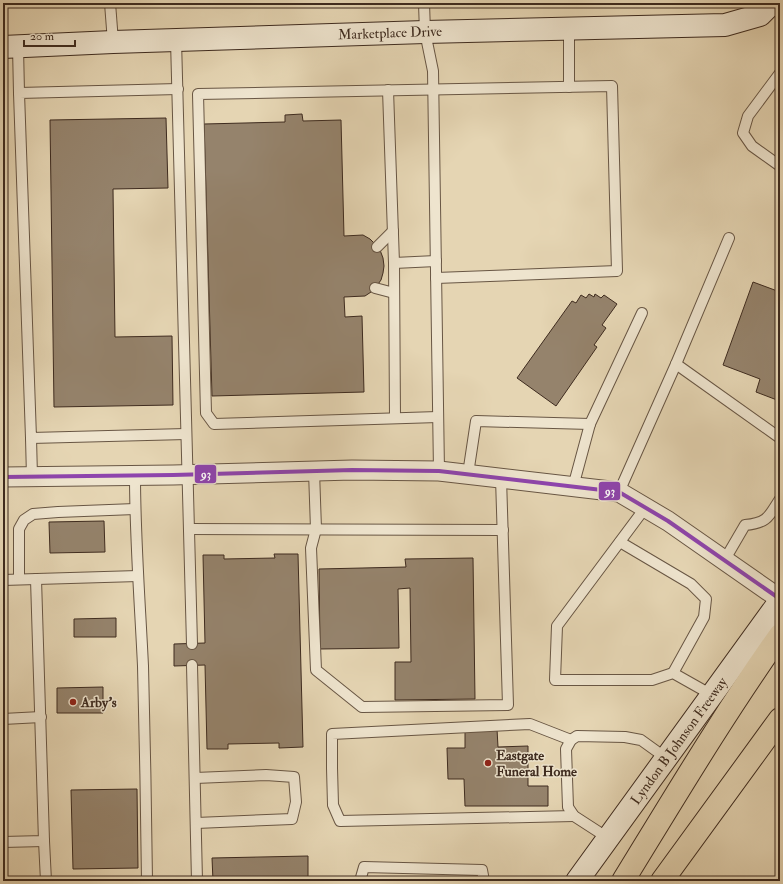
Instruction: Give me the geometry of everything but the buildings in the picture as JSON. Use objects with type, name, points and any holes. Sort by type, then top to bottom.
[{"type":"highway","points":[[623,881],[680,787],[750,677],[780,635]]},
{"type":"highway","points":[[662,881],[780,719]]},
{"type":"street","name":"Marketplace Drive","points":[[11,47],[113,42],[425,32],[725,25],[760,15],[772,3]]},
{"type":"street","points":[[3,477],[188,475],[352,470],[439,471],[619,492],[668,522],[780,600]]},
{"type":"street","name":"Lyndon B Johnson Freeway","points":[[577,881],[780,600]]},
{"type":"lane","points":[[110,3],[113,42]]},
{"type":"lane","points":[[424,3],[425,32],[433,71],[439,471]]},
{"type":"lane","points":[[569,28],[569,87]]},
{"type":"lane","points":[[176,40],[192,644]]},
{"type":"lane","points":[[11,47],[19,93],[32,477]]},
{"type":"lane","points":[[780,73],[748,116],[743,134],[752,146],[780,166]]},
{"type":"lane","points":[[436,278],[617,271],[612,86],[198,94],[206,413],[214,424],[438,417]]},
{"type":"lane","points":[[19,93],[178,89]]},
{"type":"lane","points":[[388,90],[394,263],[395,418]]},
{"type":"lane","points":[[378,247],[393,231]]},
{"type":"lane","points":[[619,492],[676,364],[729,238]]},
{"type":"lane","points":[[394,263],[436,261]]},
{"type":"lane","points":[[375,288],[394,293]]},
{"type":"lane","points":[[573,487],[590,424],[642,312]]},
{"type":"lane","points":[[676,364],[780,438]]},
{"type":"lane","points":[[468,474],[476,421],[590,424]]},
{"type":"lane","points":[[31,438],[186,434]]},
{"type":"lane","points":[[314,471],[316,529],[311,548],[316,670],[362,707],[508,705],[501,478]]},
{"type":"lane","points":[[135,476],[135,509],[146,769],[147,881]]},
{"type":"lane","points":[[724,561],[745,525],[766,520],[780,499]]},
{"type":"lane","points":[[620,542],[691,584],[706,599],[704,616],[673,673],[652,680],[555,680],[557,626],[645,508]]},
{"type":"lane","points":[[19,579],[19,529],[24,520],[33,514],[135,509]]},
{"type":"lane","points":[[189,529],[503,530]]},
{"type":"lane","points":[[3,580],[138,576]]},
{"type":"lane","points":[[36,579],[46,881]]},
{"type":"lane","points":[[192,665],[198,881]]},
{"type":"lane","points":[[673,673],[712,695]]},
{"type":"lane","points":[[3,718],[41,717]]},
{"type":"lane","points":[[571,740],[530,724],[332,734],[332,805],[340,821],[574,816]]},
{"type":"lane","points":[[608,838],[574,816],[568,807],[566,749],[571,740],[578,736],[625,737],[641,740],[666,758]]},
{"type":"lane","points":[[195,778],[266,775],[294,777],[296,802],[292,819],[196,823]]},
{"type":"lane","points":[[3,842],[44,841]]},
{"type":"lane","points":[[360,881],[364,867],[482,870],[484,881]]},
{"type":"transit line","name":"93","points":[[3,477],[173,475],[352,470],[439,471],[619,492],[668,521],[780,599]]},
{"type":"place","name":"Arby's","points":[[73,702]]},
{"type":"place","name":"Eastgate Funeral Home","points":[[488,763]]}]
